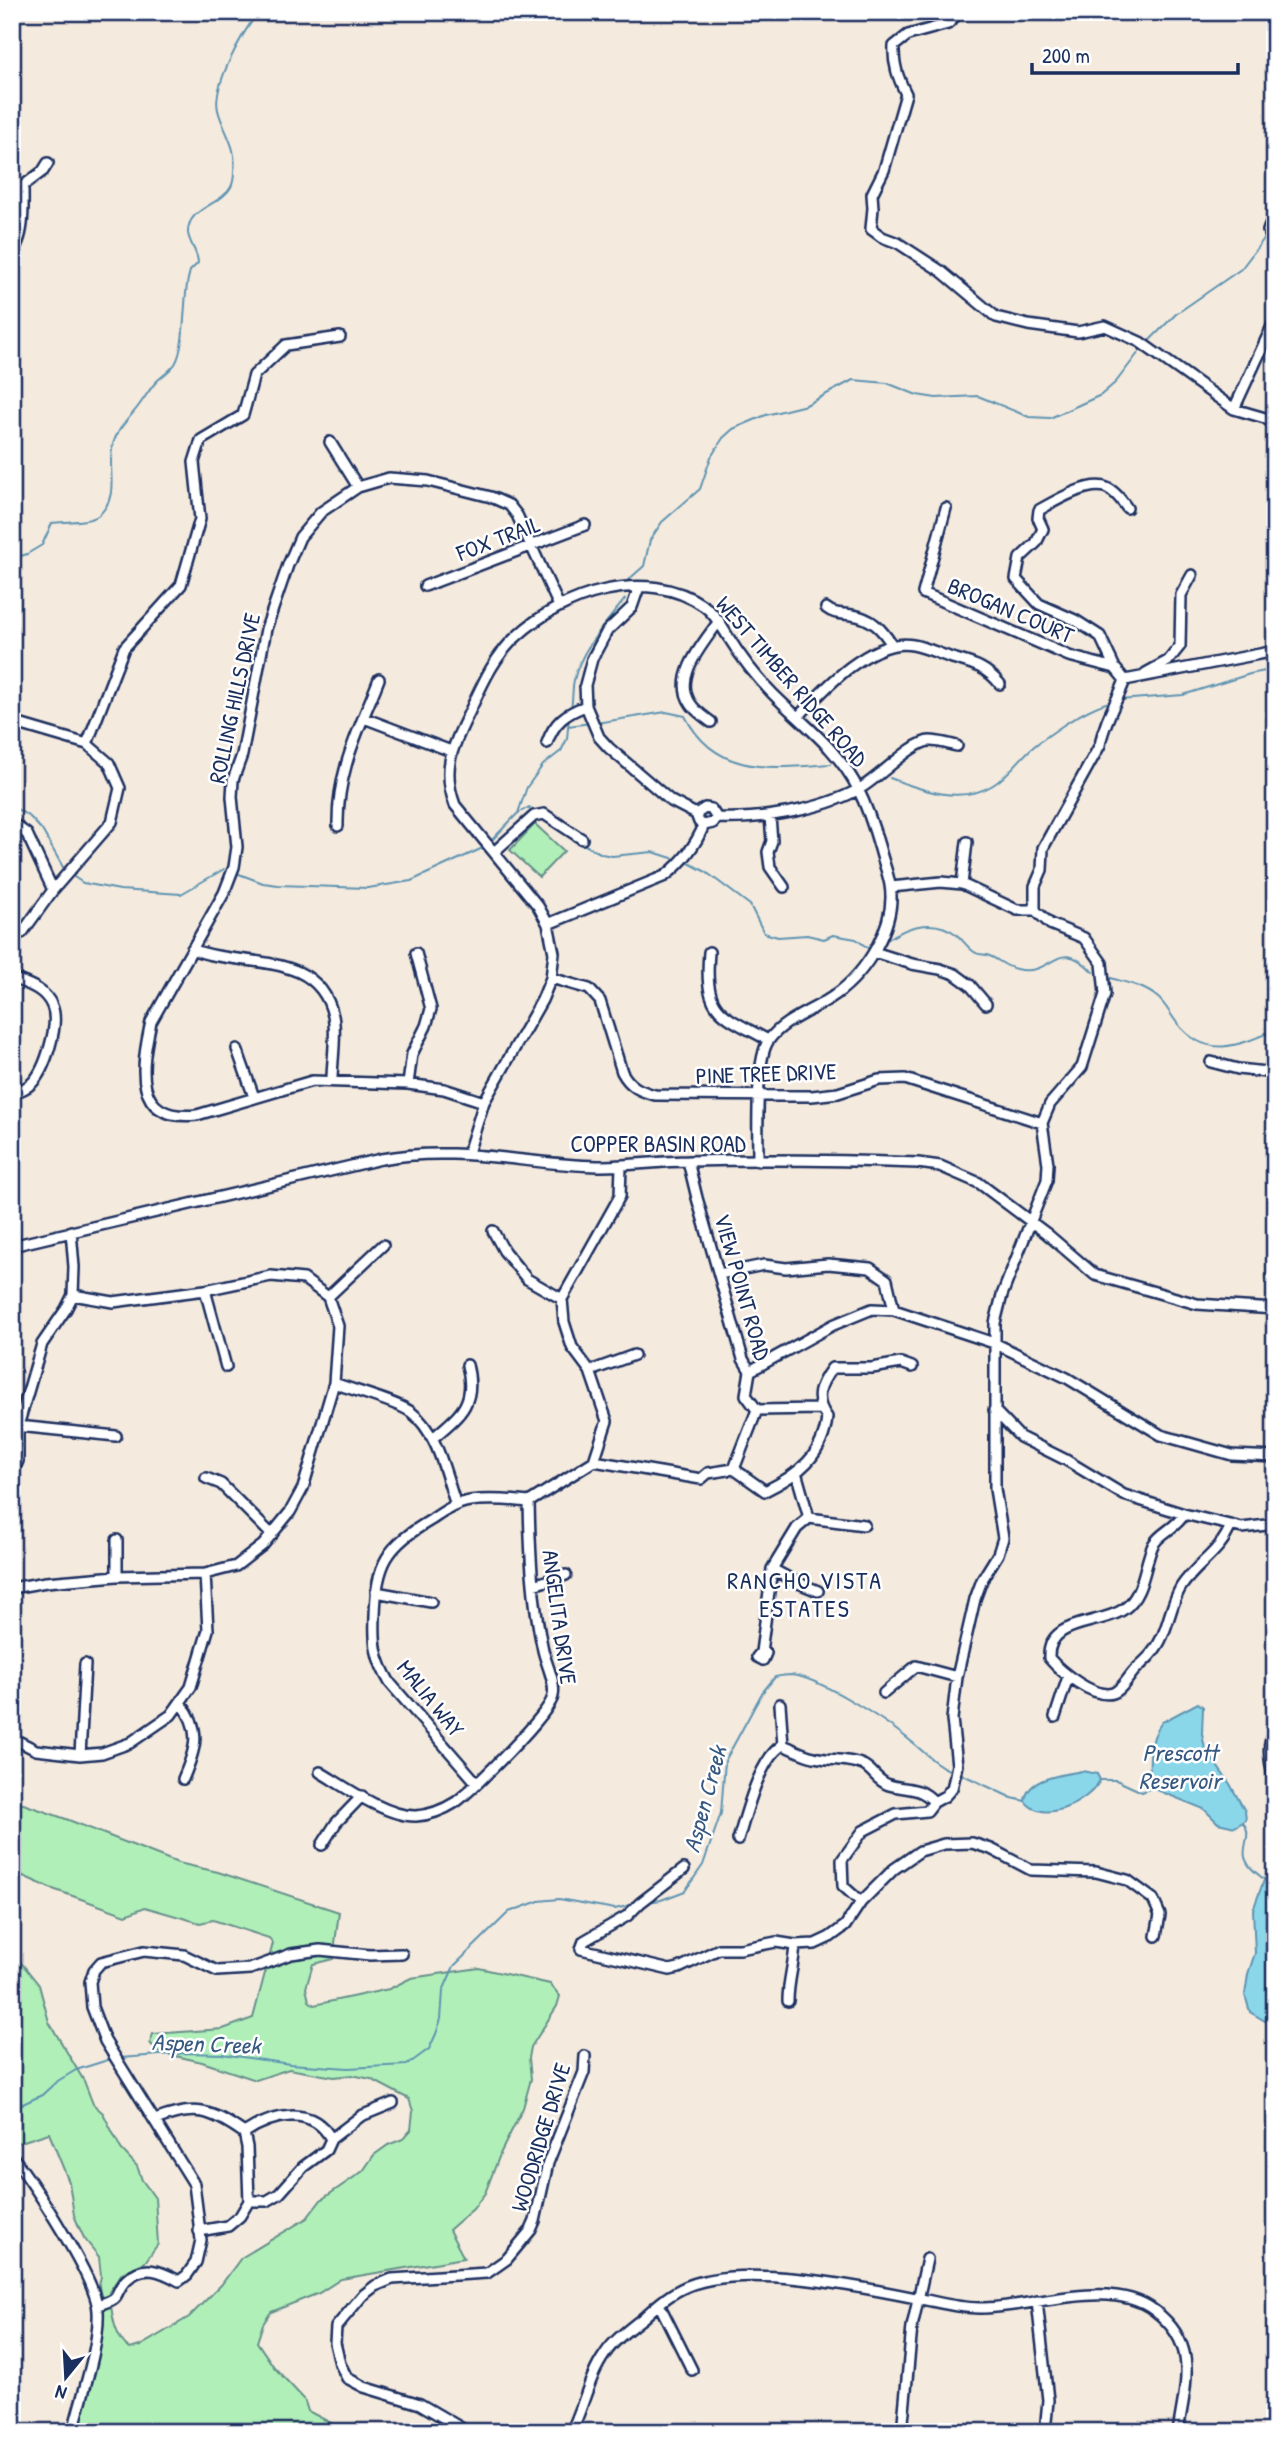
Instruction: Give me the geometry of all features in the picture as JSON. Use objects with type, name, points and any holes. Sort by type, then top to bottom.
[{"type":"street","points":[[959,12],[948,24],[908,35],[894,46],[897,77],[906,94],[884,170],[872,194],[871,229],[941,271],[996,317],[1028,325],[1078,332],[1105,326],[1140,342],[1234,409],[1265,418],[1275,425]]},
{"type":"street","points":[[12,251],[18,246],[23,216],[23,186],[43,171],[48,163]]},
{"type":"street","points":[[1275,212],[1268,231],[1275,242]]},
{"type":"street","points":[[1234,409],[1275,320]]},
{"type":"street","points":[[86,744],[124,648],[181,585],[200,519],[194,462],[201,440],[243,415],[254,374],[286,345],[340,337]]},
{"type":"street","points":[[330,442],[358,487]]},
{"type":"street","name":"ROLLING HILLS DRIVE","points":[[484,1102],[444,1089],[408,1084],[332,1080],[312,1081],[197,1115],[180,1117],[161,1111],[148,1099],[143,1082],[151,1022],[224,893],[234,867],[237,847],[233,780],[247,729],[266,629],[300,537],[321,512],[358,487],[389,478],[428,481],[491,497],[509,505],[517,515],[559,606]]},
{"type":"street","points":[[1125,680],[1115,668],[1100,636],[1075,620],[1039,604],[1016,579],[1020,558],[1036,543],[1043,529],[1038,518],[1039,510],[1056,500],[1097,484],[1110,489],[1127,508]]},
{"type":"street","name":"BROGAN COURT","points":[[946,508],[923,593],[1069,656],[1115,668]]},
{"type":"street","name":"FOX TRAIL","points":[[425,586],[585,525]]},
{"type":"street","points":[[1138,678],[1168,661],[1180,646],[1181,595],[1192,575]]},
{"type":"street","points":[[639,587],[632,607],[607,631],[592,659],[585,685],[586,706],[600,737],[609,748],[671,801],[696,814],[699,822],[704,825],[713,823],[717,818]]},
{"type":"street","name":"WEST TIMBER RIDGE ROAD","points":[[451,751],[497,657],[517,636],[559,606],[584,596],[639,587],[685,596],[705,607],[719,621],[735,648],[771,692],[845,764],[872,819],[891,887],[890,911],[874,952],[855,979],[833,997],[795,1018],[768,1041]]},
{"type":"street","points":[[826,608],[833,614],[864,617],[880,628],[892,645]]},
{"type":"street","points":[[712,722],[691,705],[683,687],[687,672],[719,621]]},
{"type":"street","points":[[798,717],[830,683],[853,664],[892,645],[912,644],[988,670],[1000,684]]},
{"type":"street","points":[[1125,680],[1270,652],[1275,647]]},
{"type":"street","points":[[338,826],[337,799],[342,774],[379,679]]},
{"type":"street","points":[[1035,910],[1035,886],[1042,870],[1043,849],[1100,745],[1103,725],[1125,680]]},
{"type":"street","points":[[547,743],[552,730],[561,719],[571,711],[586,706]]},
{"type":"street","points":[[364,718],[451,751],[449,789],[455,804],[538,906],[548,924],[554,953],[551,978],[542,1000],[484,1102],[468,1153]]},
{"type":"street","points":[[12,722],[86,744],[109,763],[120,788],[112,822],[53,890],[22,933],[12,933]]},
{"type":"street","points":[[717,818],[770,817],[837,799],[859,790],[896,763],[911,747],[928,741],[957,746]]},
{"type":"street","points":[[696,814],[705,808],[713,811],[717,818]]},
{"type":"street","points":[[492,850],[534,816],[544,814],[582,839]]},
{"type":"street","points":[[770,817],[770,867],[784,887]]},
{"type":"street","points":[[12,823],[27,834],[53,890]]},
{"type":"street","points":[[548,924],[665,876],[681,863],[697,842],[704,825]]},
{"type":"street","points":[[962,884],[967,842]]},
{"type":"street","points":[[861,1902],[843,1886],[842,1860],[863,1830],[896,1814],[926,1811],[952,1788],[957,1765],[952,1719],[957,1677],[975,1599],[982,1580],[998,1554],[1003,1538],[995,1489],[995,1322],[1002,1295],[1048,1174],[1042,1122],[1050,1104],[1082,1067],[1105,994],[1102,963],[1084,938],[1050,924],[1035,910],[1017,910],[962,884],[891,887]]},
{"type":"street","points":[[192,949],[209,957],[281,964],[307,975],[325,995],[333,1017],[332,1080]]},
{"type":"street","points":[[709,952],[706,981],[710,1000],[726,1017],[768,1041],[760,1068],[758,1161]]},
{"type":"street","points":[[874,952],[956,974],[970,985],[986,1004]]},
{"type":"street","points":[[408,1084],[412,1054],[431,1009],[416,953]]},
{"type":"street","points":[[12,978],[42,992],[52,1005],[55,1018],[53,1040],[34,1082],[23,1090],[12,1093]]},
{"type":"street","name":"PINE TREE DRIVE","points":[[551,978],[589,989],[600,1001],[622,1072],[628,1082],[640,1091],[655,1095],[812,1096],[838,1093],[879,1080],[905,1079],[1042,1122]]},
{"type":"street","points":[[237,1049],[254,1097]]},
{"type":"street","points":[[1211,1062],[1230,1068],[1275,1073]]},
{"type":"street","name":"COPPER BASIN ROAD","points":[[12,1246],[381,1159],[434,1152],[621,1166],[688,1161],[911,1162],[940,1166],[979,1183],[1061,1245],[1090,1273],[1103,1279],[1198,1304],[1275,1309]]},
{"type":"street","name":"VIEW POINT ROAD","points":[[688,1161],[743,1359],[750,1371],[747,1395],[757,1410]]},
{"type":"street","points":[[529,1502],[594,1461],[607,1421],[590,1371],[572,1346],[564,1322],[562,1300],[620,1196],[621,1166]]},
{"type":"street","points":[[12,1183],[15,1185],[12,1194]]},
{"type":"street","points":[[12,1473],[18,1461],[18,1426],[42,1344],[73,1295],[71,1231]]},
{"type":"street","points":[[493,1231],[504,1251],[527,1279],[562,1300]]},
{"type":"street","points":[[328,1297],[383,1245]]},
{"type":"street","points":[[719,1274],[764,1265],[786,1268],[828,1264],[870,1268],[887,1280],[894,1310]]},
{"type":"street","points":[[12,1588],[46,1582],[117,1576],[205,1574],[236,1566],[272,1535],[303,1488],[334,1383],[338,1326],[328,1297],[303,1279],[271,1276],[205,1290],[113,1301],[73,1295]]},
{"type":"street","points":[[205,1290],[226,1367]]},
{"type":"street","points":[[750,1371],[859,1314],[872,1309],[894,1310],[994,1343],[1067,1378],[1161,1435],[1232,1455],[1275,1457]]},
{"type":"street","points":[[590,1371],[634,1355]]},
{"type":"street","points":[[594,1461],[701,1479],[708,1474],[734,1469],[765,1491],[787,1480],[804,1465],[825,1437],[827,1417],[821,1409],[819,1385],[832,1367],[872,1368],[901,1363],[912,1367]]},
{"type":"street","points":[[432,1438],[452,1422],[468,1402],[472,1385],[467,1366]]},
{"type":"street","points":[[334,1383],[409,1410],[424,1424],[432,1438],[456,1505]]},
{"type":"street","points":[[734,1469],[757,1410],[821,1409]]},
{"type":"street","points":[[994,1410],[1020,1437],[1032,1445],[1066,1460],[1124,1495],[1184,1514],[1242,1528],[1275,1524]]},
{"type":"street","points":[[18,1426],[116,1436]]},
{"type":"street","points":[[796,1472],[809,1518]]},
{"type":"street","points":[[206,1478],[221,1484],[272,1535]]},
{"type":"street","name":"MALIA WAY","points":[[476,1782],[390,1683],[381,1667],[376,1656],[374,1634],[376,1592],[381,1570],[392,1547],[404,1536],[456,1505],[469,1501],[529,1502]]},
{"type":"street","name":"ANGELITA DRIVE","points":[[362,1796],[392,1811],[415,1816],[436,1812],[456,1801],[532,1727],[553,1697],[533,1585],[529,1502]]},
{"type":"street","points":[[1184,1514],[1180,1522],[1155,1541],[1143,1578],[1126,1608],[1058,1633],[1049,1647],[1049,1658],[1068,1677],[1082,1686],[1104,1693],[1113,1693],[1121,1687],[1152,1655],[1181,1588],[1218,1549],[1231,1525]]},
{"type":"street","points":[[761,1652],[772,1569],[797,1528],[809,1518],[864,1525]]},
{"type":"street","points":[[117,1540],[117,1576]]},
{"type":"street","points":[[772,1569],[818,1591]]},
{"type":"street","points":[[12,1738],[36,1750],[80,1755],[102,1753],[130,1743],[171,1716],[191,1687],[208,1630],[205,1574]]},
{"type":"street","points":[[533,1585],[566,1575]]},
{"type":"street","points":[[376,1592],[431,1602]]},
{"type":"street","points":[[80,1755],[85,1664]]},
{"type":"street","points":[[884,1693],[916,1666],[957,1677]]},
{"type":"street","points":[[1055,1717],[1068,1677]]},
{"type":"street","points":[[181,1704],[194,1722],[195,1735],[193,1753],[183,1779]]},
{"type":"street","points":[[779,1704],[783,1745]]},
{"type":"street","points":[[1275,1731],[1270,1737],[1269,1748],[1275,1786]]},
{"type":"street","points":[[783,1745],[814,1757],[839,1759],[864,1766],[879,1780],[891,1785],[910,1787],[930,1797],[934,1802]]},
{"type":"street","points":[[738,1840],[758,1779],[776,1749],[783,1745]]},
{"type":"street","points":[[320,1772],[362,1796],[336,1822],[323,1845]]},
{"type":"street","points":[[684,1869],[626,1916],[584,1941],[581,1949],[670,1970],[719,1949],[740,1950],[776,1942],[814,1944],[845,1926],[861,1902],[894,1869],[920,1851],[944,1844],[972,1843],[991,1849],[1031,1870],[1096,1872],[1127,1880],[1153,1899],[1160,1915],[1156,1936]]},
{"type":"street","points":[[788,2001],[788,1982],[794,1964],[795,1945]]},
{"type":"street","points":[[98,2305],[118,2296],[125,2281],[138,2272],[159,2270],[179,2281],[196,2262],[200,2236],[194,2184],[105,2041],[92,2007],[90,1982],[94,1970],[101,1962],[144,1951],[184,1955],[217,1971],[250,1969],[291,1954],[320,1950],[370,1955],[402,1954]]},
{"type":"street","name":"WOODRIDGE DRIVE","points":[[468,2432],[432,2409],[364,2387],[347,2378],[335,2343],[336,2327],[362,2296],[375,2286],[392,2279],[487,2273],[507,2259],[536,2221],[548,2163],[584,2073],[584,2056]]},
{"type":"street","points":[[249,2201],[267,2201],[279,2194],[303,2167],[326,2150],[331,2139],[361,2116],[393,2103]]},
{"type":"street","points":[[155,2120],[177,2112],[198,2112],[219,2116],[244,2133],[249,2201],[240,2216],[228,2226],[200,2236]]},
{"type":"street","points":[[244,2133],[261,2122],[281,2115],[297,2116],[325,2128],[331,2139]]},
{"type":"street","points":[[12,2156],[82,2266],[98,2305],[97,2331],[73,2432]]},
{"type":"street","points":[[902,2432],[912,2327],[927,2259]]},
{"type":"street","points":[[572,2432],[595,2370],[606,2352],[659,2304],[683,2288],[706,2280],[735,2277],[823,2281],[956,2308],[985,2308],[1100,2295],[1134,2300],[1153,2309],[1174,2328],[1185,2355],[1187,2379],[1178,2432]]},
{"type":"street","points":[[1037,2301],[1048,2400],[1045,2432]]},
{"type":"street","points":[[659,2304],[692,2370]]},
{"type":"green space","points":[[535,824],[564,851],[539,877],[510,850]]},
{"type":"green space","points":[[12,1800],[178,1863],[218,1872],[339,1912],[333,1959],[313,1964],[306,1988],[309,2001],[314,2005],[389,1989],[411,1978],[479,1968],[550,1984],[560,1996],[557,2006],[531,2047],[531,2079],[523,2108],[501,2152],[485,2193],[473,2209],[449,2230],[464,2258],[341,2279],[319,2293],[271,2312],[263,2324],[257,2342],[274,2367],[304,2399],[308,2411],[348,2432],[79,2432],[102,2335],[99,2257],[84,2238],[74,2215],[69,2182],[49,2133],[14,2144],[12,2142],[12,1951],[39,1985],[49,2022],[84,2081],[93,2104],[103,2113],[121,2149],[137,2166],[142,2180],[155,2198],[158,2244],[145,2262],[122,2273],[109,2292],[117,2331],[130,2349],[140,2346],[189,2317],[221,2285],[241,2258],[307,2218],[321,2200],[363,2171],[374,2155],[403,2139],[411,2130],[413,2111],[409,2099],[371,2079],[352,2075],[334,2077],[289,2069],[256,2080],[202,2062],[158,2052],[150,2043],[153,2034],[223,2029],[253,2018],[273,1943],[269,1938],[213,1920],[200,1923],[145,1907],[126,1915],[50,1888],[12,1871]]},
{"type":"water","name":"Prescott Reservoir","points":[[1198,1703],[1203,1707],[1202,1734],[1205,1749],[1245,1811],[1246,1820],[1235,1827],[1218,1823],[1204,1809],[1152,1788],[1150,1754],[1157,1729],[1162,1722]]},
{"type":"water","points":[[1082,1771],[1097,1774],[1100,1780],[1087,1796],[1077,1802],[1054,1811],[1043,1811],[1033,1808],[1025,1801],[1027,1793],[1039,1782]]},
{"type":"water","points":[[1275,1869],[1275,2019],[1265,2021],[1250,2012],[1245,1995],[1255,1953],[1253,1910],[1264,1880]]},
{"type":"waterway","points":[[12,559],[42,545],[52,523],[95,518],[106,507],[111,490],[111,453],[115,438],[179,356],[186,288],[190,271],[198,263],[188,233],[189,224],[199,212],[227,193],[233,179],[234,154],[218,110],[220,87],[237,45],[259,12]]},
{"type":"waterway","points":[[1146,344],[1176,314],[1241,269],[1266,236]]},
{"type":"waterway","points":[[626,582],[644,566],[650,540],[662,522],[700,489],[711,457],[723,438],[733,429],[766,415],[806,405],[853,380],[887,383],[917,395],[936,398],[978,396],[1029,417],[1050,418],[1101,395],[1116,382],[1142,348]]},
{"type":"waterway","points":[[571,708],[574,680],[582,658],[625,599]]},
{"type":"waterway","points":[[1119,700],[1183,695],[1275,669]]},
{"type":"waterway","points":[[890,778],[941,793],[955,795],[981,791],[1009,772],[1043,739],[1079,715],[1110,702]]},
{"type":"waterway","points":[[596,723],[666,712],[685,716],[698,736],[713,750],[730,759],[767,767],[831,764]]},
{"type":"waterway","points":[[518,813],[527,787],[543,765],[561,751],[567,739],[569,717]]},
{"type":"waterway","points":[[568,726],[591,723]]},
{"type":"waterway","points":[[848,760],[864,764]]},
{"type":"waterway","points":[[12,806],[30,817],[42,830],[64,869]]},
{"type":"waterway","points":[[489,843],[517,814],[529,807],[538,812]]},
{"type":"waterway","points":[[583,844],[612,856],[653,852],[675,859]]},
{"type":"waterway","points":[[239,874],[263,883],[278,885],[368,888],[411,881],[485,847]]},
{"type":"waterway","points":[[689,863],[706,872],[750,905],[764,933],[778,937],[807,935],[824,939],[833,935],[856,939],[869,949]]},
{"type":"waterway","points":[[71,875],[83,883],[120,890],[181,894],[224,869]]},
{"type":"waterway","points":[[887,940],[912,928],[940,926],[957,935],[973,952],[991,956],[1012,968],[1029,970],[1062,957],[1071,957],[1081,961],[1093,972]]},
{"type":"waterway","points":[[1111,978],[1152,993],[1163,1002],[1188,1035],[1211,1046],[1235,1045],[1275,1030]]},
{"type":"waterway","name":"Aspen Creek","points":[[647,1902],[685,1891],[703,1865],[721,1813],[725,1761],[762,1693],[775,1677],[791,1675],[803,1678],[851,1700],[951,1771]]},
{"type":"waterway","name":"Aspen Creek","points":[[959,1773],[1012,1798],[1025,1801]]},
{"type":"waterway","name":"Aspen Creek","points":[[1101,1780],[1116,1780],[1142,1792],[1151,1788]]},
{"type":"waterway","name":"Aspen Creek","points":[[1243,1823],[1247,1831],[1244,1853],[1246,1861],[1265,1880]]},
{"type":"waterway","name":"Aspen Creek","points":[[120,2058],[186,2053],[222,2054],[290,2064],[348,2068],[407,2065],[429,2049],[441,2019],[443,1991],[454,1966],[509,1912],[539,1901],[559,1899],[615,1909],[631,1905]]},
{"type":"waterway","name":"Aspen Creek","points":[[12,2109],[42,2095],[56,2082],[76,2070],[111,2059]]},
{"type":"district","name":"RANCHO VISTA ESTATES","points":[[805,1594]]}]
